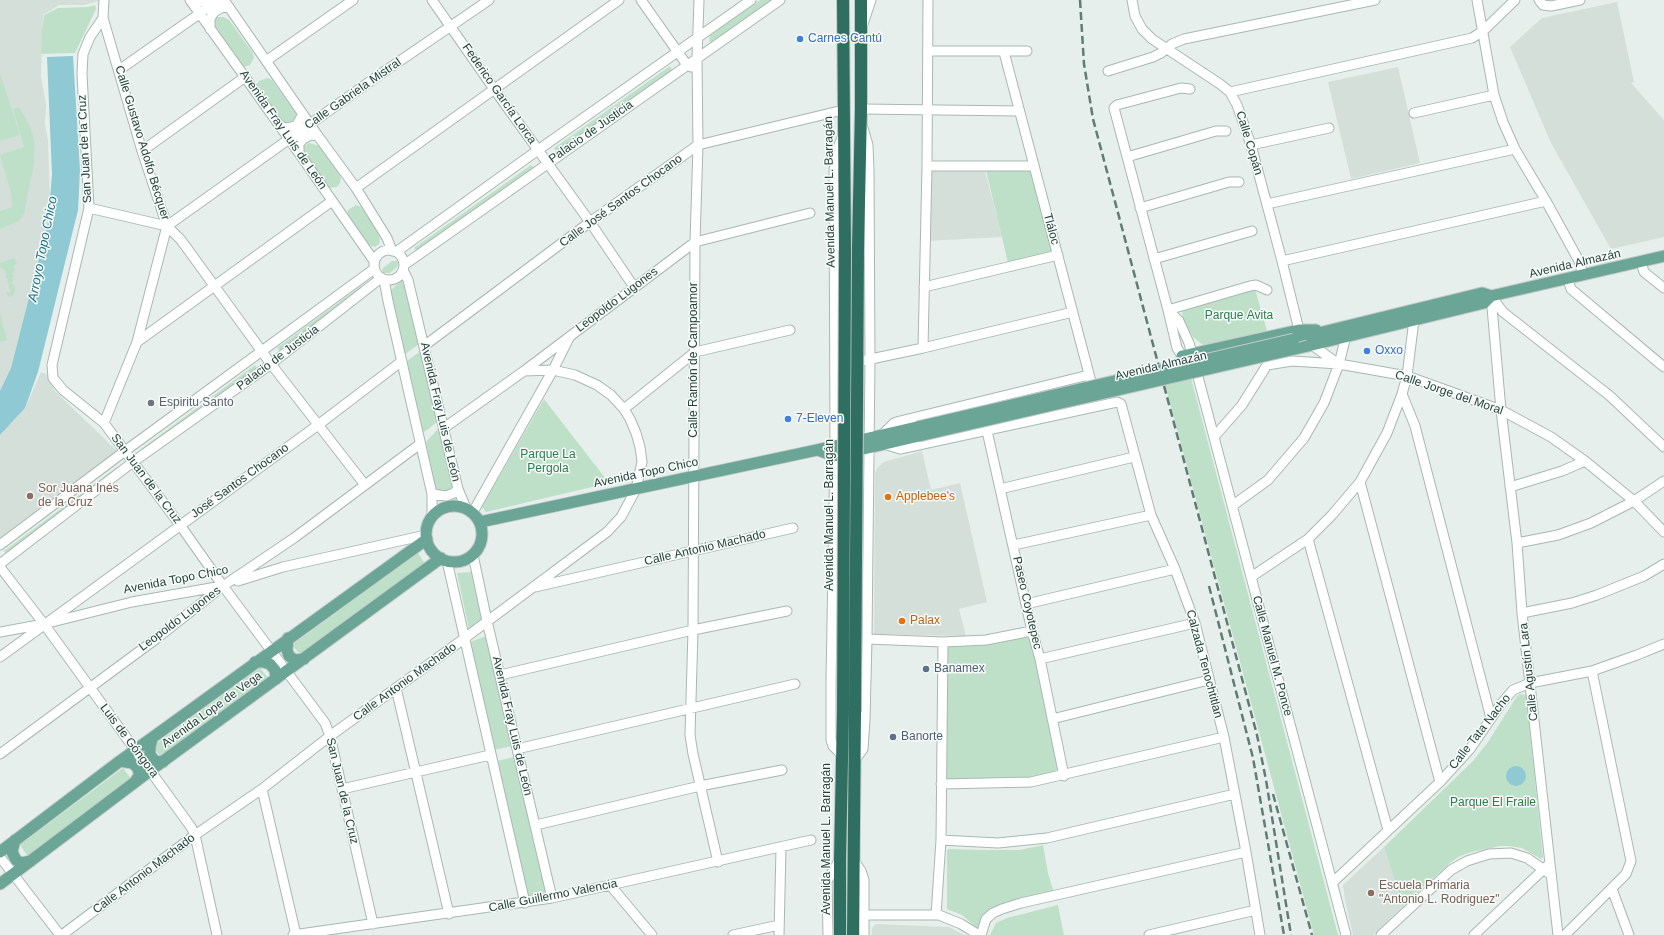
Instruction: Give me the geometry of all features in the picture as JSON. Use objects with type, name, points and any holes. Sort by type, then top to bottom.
[{"type":"highway","name":"Avenida Manuel L. Barragán","points":[[843,0],[849,712],[854,761],[853,935]]},
{"type":"highway","name":"Avenida Manuel L. Barragán","points":[[840,935],[841,754],[849,712],[861,122],[861,0]]},
{"type":"main road","name":"Avenida Almazán","points":[[835,451],[1297,336],[1329,331],[1482,293],[1491,296],[1664,256]]},
{"type":"main road","name":"Avenida Almazán","points":[[918,431],[1310,345],[1484,303],[1491,296]]},
{"type":"main road","points":[[1187,355],[1297,336]]},
{"type":"main road","name":"Avenida Topo Chico","points":[[480,522],[817,450],[835,451]]},
{"type":"main road","points":[[454,505],[470,510],[480,522],[483,530],[479,548],[465,560],[456,562],[444,559],[432,550],[426,537],[427,526],[432,517],[441,509],[454,505]]},
{"type":"main road","name":"Avenida Lope de Vega","points":[[0,852],[120,761],[426,537]]},
{"type":"main road","name":"Avenida Lope de Vega","points":[[0,884],[151,770],[444,559]]},
{"type":"main road","points":[[288,638],[287,650],[289,656],[295,660],[304,659]]},
{"type":"main road","points":[[254,662],[264,662],[270,664],[275,670],[276,679]]},
{"type":"main road","points":[[152,739],[150,755],[155,761],[163,762]]},
{"type":"main road","points":[[120,761],[132,763],[137,767],[140,774],[135,782]]},
{"type":"main road","points":[[16,840],[12,852],[16,860],[21,863],[32,860]]},
{"type":"main road","points":[[0,873],[0,880]]},
{"type":"street","name":"Calle Gustavo Adolfo Bécquer","points":[[104,0],[103,18],[142,151],[167,226],[137,342],[104,423]]},
{"type":"street","points":[[191,1],[203,2],[207,0]]},
{"type":"street","points":[[119,70],[219,0]]},
{"type":"street","points":[[266,61],[353,0]]},
{"type":"street","name":"Federico García Lorca","points":[[432,0],[590,222],[634,287]]},
{"type":"street","name":"Calle Gabriela Mistral","points":[[167,226],[489,0]]},
{"type":"street","points":[[356,188],[619,0]]},
{"type":"street","points":[[641,0],[687,65],[697,71]]},
{"type":"street","name":"Calle Ramón de Campoamor","points":[[699,0],[697,58],[698,145],[695,242],[694,476],[692,550],[693,630],[690,735],[700,786],[718,862]]},
{"type":"street","name":"Palacio de Justicia","points":[[394,252],[751,0]]},
{"type":"street","points":[[861,29],[871,0]]},
{"type":"street","points":[[923,348],[927,166],[926,109],[928,0]]},
{"type":"street","name":"Calle Copán","points":[[1132,0],[1135,16],[1142,29],[1152,39],[1230,92],[1238,105],[1251,145],[1282,261],[1297,336]]},
{"type":"street","points":[[1108,71],[1153,56],[1172,44],[1184,39],[1375,0]]},
{"type":"street","points":[[1477,0],[1494,95],[1503,122],[1515,149],[1579,261],[1583,275]]},
{"type":"street","points":[[1230,92],[1472,38],[1482,31],[1515,0]]},
{"type":"street","points":[[1541,2],[1555,6],[1580,0]]},
{"type":"street","name":"Avenida Fray Luis de León","points":[[191,1],[368,252],[374,265]]},
{"type":"street","name":"Palacio de Justicia","points":[[403,267],[547,162],[776,2]]},
{"type":"street","points":[[210,28],[210,19],[214,12],[226,4],[356,188],[394,252],[401,258],[403,267],[398,277],[389,280],[383,279],[376,273],[374,265],[379,254],[383,252],[394,252]]},
{"type":"street","name":"San Juan de la Cruz","points":[[103,18],[90,37],[83,54],[82,74],[88,208],[52,365],[52,372],[56,383],[104,423],[180,524],[223,586],[325,723],[330,736],[373,924]]},
{"type":"street","points":[[928,51],[1027,51]]},
{"type":"street","name":"Tláloc","points":[[1004,52],[1097,406]]},
{"type":"street","points":[[142,151],[245,77]]},
{"type":"street","points":[[1168,310],[1179,320],[1190,343],[1187,355],[1177,350],[1168,310],[1126,158],[1114,107],[1181,88],[1190,89]]},
{"type":"street","points":[[1414,113],[1494,95]]},
{"type":"street","points":[[861,109],[1019,111]]},
{"type":"street","name":"Calle José Santos Chocano","points":[[424,346],[590,222],[698,145],[843,110]]},
{"type":"street","points":[[281,127],[287,128],[296,126],[303,114]]},
{"type":"street","points":[[854,761],[863,748],[867,639],[870,360],[868,145],[861,122]]},
{"type":"street","points":[[1251,145],[1329,128]]},
{"type":"street","points":[[1126,158],[1216,131],[1226,131]]},
{"type":"street","points":[[841,754],[833,746],[831,733],[835,451],[834,171],[836,153],[844,132]]},
{"type":"street","points":[[299,153],[300,144],[303,139],[311,135],[318,136]]},
{"type":"street","points":[[1267,204],[1515,149]]},
{"type":"street","points":[[927,166],[1034,166]]},
{"type":"street","points":[[1140,208],[1229,182],[1239,182]]},
{"type":"street","points":[[137,342],[332,201]]},
{"type":"street","points":[[1282,261],[1546,201]]},
{"type":"street","points":[[88,208],[167,226],[181,240],[261,352],[365,485]]},
{"type":"street","name":"Leopoldo Lugones","points":[[444,428],[524,371],[695,242],[810,213]]},
{"type":"street","points":[[1154,259],[1252,231]]},
{"type":"street","points":[[368,252],[377,252],[383,248],[387,238]]},
{"type":"street","points":[[924,287],[1058,255]]},
{"type":"street","points":[[1641,262],[1644,272],[1664,288]]},
{"type":"street","name":"Palacio de Justicia","points":[[0,545],[125,451],[261,352],[374,265]]},
{"type":"street","name":"Avenida Fray Luis de León","points":[[403,267],[408,280],[458,489],[470,510]]},
{"type":"street","points":[[1568,278],[1571,289],[1664,367]]},
{"type":"street","name":"Avenida Fray Luis de León","points":[[383,279],[432,494],[432,517]]},
{"type":"street","name":"Palacio de Justicia","points":[[0,566],[133,462],[271,364],[383,279]]},
{"type":"street","points":[[1168,310],[1250,286],[1256,286],[1267,290]]},
{"type":"street","points":[[1491,296],[1503,312],[1610,396],[1664,447]]},
{"type":"street","name":"Calle Agustín Lara","points":[[1491,296],[1501,410],[1517,543],[1522,613],[1548,869],[1558,935]]},
{"type":"street","points":[[835,366],[923,348],[1073,312]]},
{"type":"street","points":[[1251,577],[1308,539],[1332,515],[1360,482],[1387,433],[1402,394],[1407,376],[1414,320]]},
{"type":"street","points":[[624,409],[695,352],[790,330]]},
{"type":"street","points":[[470,510],[553,370],[570,336]]},
{"type":"street","points":[[1232,506],[1268,480],[1304,438],[1324,403],[1339,364],[1346,336]]},
{"type":"street","points":[[1310,345],[1339,364]]},
{"type":"street","name":"Calle Manuel M. Ponce","points":[[1187,355],[1198,376],[1346,935]]},
{"type":"street","name":"José Santos Chocano","points":[[0,657],[125,567],[180,524],[318,425],[402,361]]},
{"type":"street","name":"Calle Jorge del Moral","points":[[1214,437],[1245,401],[1267,365],[1292,361],[1339,364],[1407,376],[1501,410],[1551,437],[1634,501],[1664,532]]},
{"type":"street","points":[[524,371],[553,370],[575,375],[597,385],[612,395],[630,419],[640,447],[642,462],[636,489],[621,517],[607,532],[530,588]]},
{"type":"street","points":[[1089,375],[900,420],[894,423],[884,439],[900,449],[1097,406]]},
{"type":"street","points":[[1044,386],[1052,415]]},
{"type":"street","points":[[1402,394],[1415,426],[1491,718]]},
{"type":"street","name":"Calzada Tenochtitlan","points":[[1097,406],[1119,402],[1121,404],[1134,457],[1151,515],[1175,569],[1195,624],[1224,737],[1260,935]]},
{"type":"street","name":"Paseo Coyotepec","points":[[987,431],[1014,545],[1032,631],[1040,659],[1064,776]]},
{"type":"street","name":"Leopoldo Lugones","points":[[0,754],[223,586],[294,538],[420,444]]},
{"type":"street","points":[[1000,489],[1134,457]]},
{"type":"street","points":[[1510,487],[1562,471],[1585,462]]},
{"type":"street","points":[[1517,543],[1558,535],[1591,523],[1634,501],[1664,481]]},
{"type":"street","points":[[1360,482],[1440,782]]},
{"type":"street","points":[[432,494],[446,496],[454,493],[458,489]]},
{"type":"street","points":[[1014,545],[1151,515]]},
{"type":"street","name":"Calle Antonio Machado","points":[[61,935],[195,835],[262,789],[330,736],[465,638],[530,588],[793,528]]},
{"type":"street","points":[[833,535],[868,536]]},
{"type":"street","name":"Avenida Topo Chico","points":[[0,632],[44,624],[132,602],[223,586],[283,567],[426,537]]},
{"type":"street","points":[[1308,539],[1388,830]]},
{"type":"street","name":"Avenida Fray Luis de León","points":[[473,554],[487,621],[552,898]]},
{"type":"street","points":[[444,559],[465,638],[490,755],[525,903]]},
{"type":"street","points":[[1522,613],[1572,603],[1597,595],[1644,576],[1664,564]]},
{"type":"street","name":"Luis de Góngora","points":[[0,566],[184,816],[195,835],[217,935]]},
{"type":"street","points":[[1026,604],[1175,569]]},
{"type":"street","points":[[500,675],[693,630],[787,611]]},
{"type":"street","points":[[1040,659],[1195,624]]},
{"type":"street","points":[[867,639],[943,642],[986,640],[1032,631]]},
{"type":"street","points":[[936,915],[941,840],[943,642]]},
{"type":"street","name":"Calle Tata Nacho","points":[[1332,883],[1440,782],[1470,749],[1491,718],[1513,690],[1530,683],[1592,670],[1664,644]]},
{"type":"street","points":[[1565,935],[1626,874],[1631,861],[1592,670]]},
{"type":"street","points":[[1052,719],[1209,680]]},
{"type":"street","points":[[517,749],[690,708],[746,697],[795,684]]},
{"type":"street","points":[[396,688],[417,772],[449,914]]},
{"type":"street","points":[[941,784],[1016,784],[1031,782],[1064,776],[1224,737]]},
{"type":"street","points":[[342,789],[490,755]]},
{"type":"street","points":[[536,825],[700,786],[782,770]]},
{"type":"street","points":[[262,789],[295,935]]},
{"type":"street","points":[[941,840],[998,843],[1032,840],[1235,794]]},
{"type":"street","name":"Calle Guillermo Valencia","points":[[295,935],[525,903],[718,862],[810,840]]},
{"type":"street","points":[[779,935],[781,848]]},
{"type":"street","points":[[864,915],[936,915],[951,919],[980,935],[986,919],[993,913],[1021,903],[1246,852]]},
{"type":"street","points":[[1382,935],[1452,870],[1467,861],[1489,854],[1511,853],[1527,858],[1548,869],[1474,935]]},
{"type":"street","points":[[0,857],[12,875],[61,935]]},
{"type":"street","points":[[853,858],[861,871],[864,880],[864,935]]},
{"type":"street","points":[[828,935],[827,882],[840,859]]},
{"type":"street","points":[[610,885],[652,935]]},
{"type":"street","points":[[1612,889],[1629,935]]},
{"type":"street","points":[[1149,935],[1256,910]]},
{"type":"street","points":[[733,935],[779,925]]},
{"type":"shaded area","points":[[0,0],[102,0],[84,5],[59,5],[43,15],[41,77],[46,104],[45,124],[48,140],[50,199],[48,223],[11,368],[0,391]]},
{"type":"shaded area","points":[[1617,2],[1634,82],[1631,83],[1664,120],[1664,237],[1611,249],[1551,143],[1510,47],[1542,18]]},
{"type":"shaded area","points":[[1398,67],[1420,163],[1351,179],[1328,82]]},
{"type":"shaded area","points":[[984,167],[1002,237],[926,241],[929,168]]},
{"type":"shaded area","name":"Sor Juana Inés de la Cruz","points":[[41,372],[46,374],[55,391],[118,452],[0,540],[0,435],[25,408]]},
{"type":"shaded area","points":[[922,451],[931,490],[960,483],[987,602],[959,609],[966,636],[874,634],[875,473],[878,467],[884,462]]},
{"type":"shaded area","name":"Escuela Primaria \"Antonio L. Rodriguez\"","points":[[1384,847],[1403,906],[1373,935],[1353,935],[1343,885]]},
{"type":"shaded area","points":[[876,924],[949,927],[964,935],[872,935],[872,928]]},
{"type":"green space","points":[[760,0],[771,0],[712,43],[709,41],[710,35]]},
{"type":"green space","points":[[95,5],[96,9],[75,53],[41,54],[44,15],[58,8],[88,7]]},
{"type":"green space","points":[[216,17],[223,17],[229,20],[253,53],[254,58],[250,65],[244,67],[240,65],[215,31],[213,21]]},
{"type":"green space","points":[[670,66],[672,70],[557,152],[554,148]]},
{"type":"green space","points":[[0,73],[20,135],[0,141]]},
{"type":"green space","points":[[268,78],[272,80],[296,114],[295,122],[282,124],[257,89],[257,84],[259,81]]},
{"type":"green space","points":[[19,107],[30,126],[33,136],[35,145],[34,163],[24,214],[19,221],[0,229],[0,211],[12,207],[11,193],[0,155],[24,147],[13,109]]},
{"type":"green space","points":[[309,143],[320,146],[339,174],[341,178],[337,187],[329,188],[305,156],[303,150]]},
{"type":"green space","points":[[531,165],[534,168],[417,251],[414,248]]},
{"type":"green space","points":[[985,166],[1034,166],[1058,255],[1009,267]]},
{"type":"green space","points":[[356,205],[361,207],[378,232],[380,240],[379,244],[375,247],[371,246],[365,241],[347,214],[348,210]]},
{"type":"green space","points":[[14,258],[17,263],[14,266],[15,271],[12,273],[14,276],[12,278],[13,281],[11,282],[15,288],[15,292],[10,297],[6,291],[10,293],[11,290],[9,289],[8,279],[5,277],[7,274],[4,272],[5,270],[0,267],[0,263]]},
{"type":"green space","points":[[392,261],[397,261],[397,267],[390,273],[384,273],[382,271],[383,268]]},
{"type":"green space","points":[[404,278],[419,344],[404,355],[391,290]]},
{"type":"green space","points":[[361,286],[363,290],[281,352],[277,348]]},
{"type":"green space","name":"Parque Avita","points":[[1255,289],[1267,331],[1204,346],[1193,337],[1184,321],[1182,314],[1183,311]]},
{"type":"green space","points":[[0,313],[7,340],[0,342]]},
{"type":"green space","points":[[422,350],[437,422],[423,433],[407,361]]},
{"type":"green space","points":[[255,365],[257,369],[144,453],[141,449]]},
{"type":"green space","points":[[1191,378],[1338,935],[1314,935],[1165,385]]},
{"type":"green space","name":"Parque La Pergola","points":[[544,399],[609,483],[486,512],[482,507]]},
{"type":"green space","points":[[439,428],[454,489],[436,493],[426,442]]},
{"type":"green space","points":[[117,467],[121,471],[7,555],[4,551]]},
{"type":"green space","points":[[418,553],[425,564],[302,657],[292,645]]},
{"type":"green space","points":[[471,572],[482,620],[469,629],[457,573]]},
{"type":"green space","points":[[1032,631],[1064,776],[941,784],[943,642]]},
{"type":"green space","points":[[486,636],[512,746],[494,750],[470,642]]},
{"type":"green space","points":[[260,668],[270,680],[163,760],[153,746]]},
{"type":"green space","name":"Parque El Fraile","points":[[1520,694],[1526,695],[1543,857],[1541,859],[1522,848],[1509,846],[1500,846],[1460,856],[1450,863],[1403,906],[1384,847],[1473,761],[1488,742],[1517,696]]},
{"type":"green space","points":[[514,757],[546,894],[527,898],[497,761]]},
{"type":"green space","points":[[123,768],[132,780],[29,858],[20,845]]},
{"type":"green space","points":[[1043,845],[1048,873],[1054,893],[1002,905],[983,927],[976,927],[962,915],[947,909],[947,850],[1020,850]]},
{"type":"green space","points":[[1058,905],[1064,935],[990,935],[996,923],[1007,918]]},
{"type":"water","name":"Arroyo Topo Chico","points":[[73,56],[80,171],[78,210],[38,372],[25,408],[0,435],[0,391],[11,368],[48,223],[52,174],[47,57]]},
{"type":"water","points":[[1512,766],[1520,766],[1526,772],[1526,780],[1520,786],[1512,786],[1506,780],[1506,772]]},
{"type":"railway","points":[[1080,0],[1084,64],[1093,119],[1257,735],[1266,780],[1291,935]]},
{"type":"railway","points":[[1209,586],[1253,758],[1284,935]]},
{"type":"railway","points":[[1273,794],[1312,935]]},
{"type":"place","name":"Carnes Cantú","points":[[800,39]]},
{"type":"place","name":"Oxxo","points":[[1367,351]]},
{"type":"place","name":"Espiritu Santo","points":[[151,403]]},
{"type":"place","name":"7-Eleven","points":[[788,419]]},
{"type":"place","name":"Sor Juana Inés de la Cruz","points":[[30,496]]},
{"type":"place","name":"Applebee's","points":[[888,497]]},
{"type":"place","name":"Palax","points":[[902,621]]},
{"type":"place","name":"Banamex","points":[[926,669]]},
{"type":"place","name":"Banorte","points":[[893,737]]},
{"type":"place","name":"Escuela Primaria \"Antonio L. Rodriguez\"","points":[[1371,893]]}]
